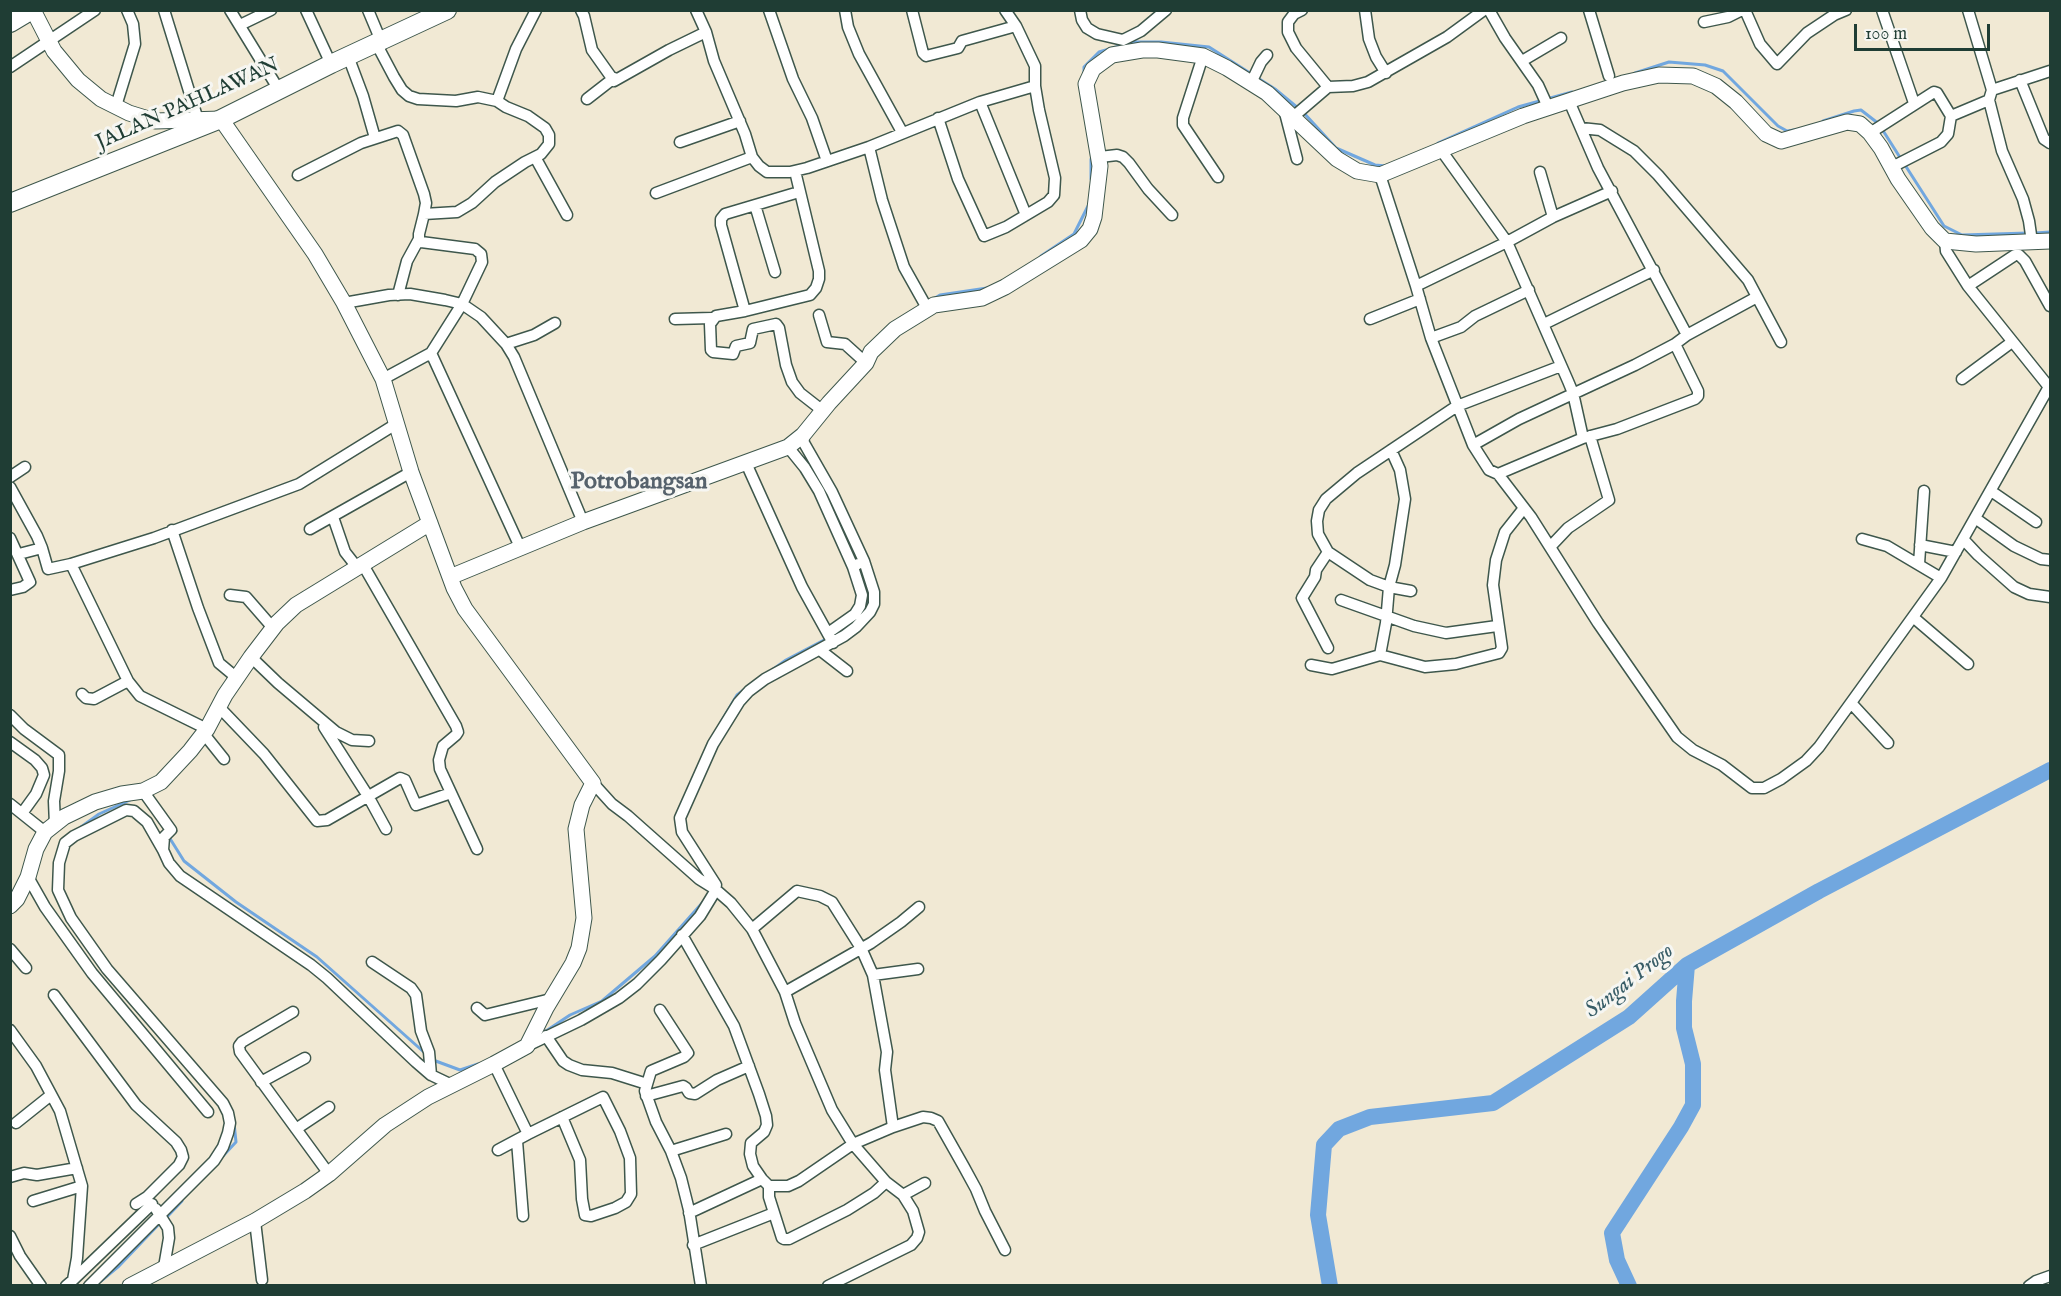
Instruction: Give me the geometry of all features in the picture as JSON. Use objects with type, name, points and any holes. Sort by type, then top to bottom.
[{"type":"highway","points":[[10,22],[32,10]]},
{"type":"main road","name":"JALAN PAHLAWAN","points":[[10,203],[221,119],[447,10]]},
{"type":"street","points":[[32,10],[48,42],[78,80],[101,99],[129,113],[155,121],[221,119],[315,254],[344,303],[383,379],[411,472],[450,577],[465,609],[593,783],[612,804],[699,879],[731,903],[752,929],[785,992],[795,1023],[832,1110],[853,1144],[886,1182],[903,1195],[918,1226],[917,1238],[910,1245],[869,1263],[828,1286]]},
{"type":"street","points":[[10,67],[95,10]]},
{"type":"street","points":[[116,106],[135,44],[133,24],[127,10]]},
{"type":"street","points":[[164,10],[198,120]]},
{"type":"street","points":[[230,10],[279,90]]},
{"type":"street","points":[[240,25],[271,10]]},
{"type":"street","points":[[306,10],[331,64]]},
{"type":"street","points":[[368,10],[378,42],[394,78],[409,96],[418,99],[456,101],[478,97],[497,101],[506,108],[528,116],[545,128],[549,135],[549,144],[541,154],[495,182],[472,203],[457,212],[424,214]]},
{"type":"street","points":[[497,101],[516,49],[536,10]]},
{"type":"street","points":[[581,10],[589,44],[615,81],[706,32]]},
{"type":"street","points":[[696,10],[752,156],[767,172],[795,171],[827,161],[869,147],[980,102],[1035,86]]},
{"type":"street","points":[[769,10],[793,79],[812,118],[827,161]]},
{"type":"street","points":[[845,10],[848,27],[859,54],[902,132]]},
{"type":"street","points":[[912,10],[923,53],[926,56],[958,48],[962,41],[1016,26]]},
{"type":"street","points":[[938,118],[958,178],[983,236],[986,237],[1026,215],[1048,202],[1054,195],[1055,178],[1035,86],[1035,66],[1016,26],[1005,10]]},
{"type":"street","points":[[1080,10],[1087,28],[1097,34],[1142,50],[1203,56],[1254,78],[1267,93],[1294,112],[1314,139],[1337,159],[1358,171],[1380,175],[1441,150],[1545,102],[1569,101],[1648,76],[1671,74],[1693,76],[1716,86],[1730,96],[1754,123],[1772,138],[1781,141],[1847,122],[1860,124],[1871,132],[1896,164],[1932,228],[1945,241],[1946,251],[1968,286],[2050,386],[2046,402],[1941,578],[1852,704],[1812,755],[1769,786],[1759,789],[1752,788],[1722,765],[1693,750],[1677,737],[1598,623],[1524,508],[1498,474],[1489,470],[1473,445],[1431,338],[1380,175]]},
{"type":"street","points":[[450,577],[583,522],[746,463],[795,441],[860,358],[871,352],[924,305],[982,298],[1005,287],[1081,240],[1090,229],[1094,217],[1100,157],[1086,84],[1097,64],[1112,55],[1166,10]]},
{"type":"street","points":[[1302,10],[1294,14],[1288,22],[1288,32],[1296,48],[1328,87]]},
{"type":"street","points":[[1365,10],[1369,39],[1386,73]]},
{"type":"street","points":[[1294,112],[1328,87],[1353,86],[1386,73],[1448,37],[1484,10]]},
{"type":"street","points":[[1489,10],[1532,75],[1545,102]]},
{"type":"street","points":[[1704,22],[1728,17],[1744,10],[1760,44],[1777,64],[1807,33],[1833,13],[1846,10]]},
{"type":"street","points":[[1882,10],[1914,103]]},
{"type":"street","points":[[1968,10],[2002,151],[2023,199],[2030,221],[2032,238]]},
{"type":"street","points":[[1591,11],[1609,76]]},
{"type":"street","points":[[1522,61],[1561,38]]},
{"type":"street","points":[[1254,78],[1267,55]]},
{"type":"street","points":[[348,56],[375,138]]},
{"type":"street","points":[[1203,56],[1183,118],[1183,125],[1218,177]]},
{"type":"street","points":[[1951,116],[2020,80],[2050,71]]},
{"type":"street","points":[[587,99],[614,78]]},
{"type":"street","points":[[2020,80],[2044,139],[2050,143]]},
{"type":"street","points":[[1871,132],[1914,103],[1936,92],[1951,116],[1948,134],[1941,142],[1896,164]]},
{"type":"street","points":[[1569,101],[1598,168],[1688,334]]},
{"type":"street","points":[[980,102],[1026,215]]},
{"type":"street","points":[[1294,112],[1297,159]]},
{"type":"street","points":[[680,142],[740,120]]},
{"type":"street","points":[[155,121],[161,132],[156,144]]},
{"type":"street","points":[[1581,128],[1600,130],[1634,151],[1658,175],[1748,280],[1781,342]]},
{"type":"street","points":[[298,175],[375,138],[398,131],[403,135],[426,203],[419,239],[407,261],[398,295]]},
{"type":"street","points":[[869,147],[882,200],[904,267],[924,305]]},
{"type":"street","points":[[1441,150],[1507,242],[1573,393],[1609,500],[1568,528],[1550,547]]},
{"type":"street","points":[[1100,157],[1117,155],[1123,157],[1172,215]]},
{"type":"street","points":[[656,193],[752,156]]},
{"type":"street","points":[[535,158],[567,215]]},
{"type":"street","points":[[675,319],[712,318],[745,311],[810,295],[816,288],[819,272],[795,171]]},
{"type":"street","points":[[1540,172],[1553,217]]},
{"type":"street","points":[[1416,286],[1553,217],[1612,191]]},
{"type":"street","points":[[745,311],[721,225],[722,219],[725,214],[799,192]]},
{"type":"street","points":[[755,205],[775,272]]},
{"type":"street","points":[[1945,241],[1976,244],[2032,238],[2050,241]]},
{"type":"street","points":[[383,379],[431,353],[462,304],[482,262],[478,250],[425,242],[419,239]]},
{"type":"street","points":[[1968,286],[2015,255],[2019,255],[2025,261],[2050,306]]},
{"type":"street","points":[[1544,324],[1654,270]]},
{"type":"street","points":[[1431,338],[1461,327],[1475,316],[1529,290]]},
{"type":"street","points":[[344,303],[398,295],[462,304],[481,317],[506,344],[514,357],[583,522]]},
{"type":"street","points":[[1473,445],[1519,418],[1635,365],[1757,297]]},
{"type":"street","points":[[1370,319],[1420,298]]},
{"type":"street","points":[[819,315],[827,342],[845,344],[860,358]]},
{"type":"street","points":[[712,318],[710,324],[713,352],[733,354],[736,346],[750,343],[753,329],[776,324],[792,382],[819,408]]},
{"type":"street","points":[[506,344],[534,335],[555,323]]},
{"type":"street","points":[[1962,379],[2012,342]]},
{"type":"street","points":[[1498,474],[1587,437],[1695,399],[1698,391],[1675,344]]},
{"type":"street","points":[[431,353],[520,547]]},
{"type":"street","points":[[1411,591],[1389,587],[1370,580],[1328,552],[1318,534],[1317,521],[1319,510],[1326,499],[1357,473],[1457,406],[1561,366]]},
{"type":"street","points":[[10,487],[37,536],[48,569],[71,564],[172,530],[299,484],[396,424]]},
{"type":"street","points":[[795,441],[805,468],[858,564]]},
{"type":"street","points":[[130,1286],[255,1221],[305,1191],[329,1174],[385,1125],[428,1097],[494,1064],[528,1043],[542,1030],[588,1016],[619,998],[637,984],[700,916],[715,889],[715,882],[681,828],[680,815],[713,744],[739,702],[749,691],[765,679],[820,650],[860,606],[862,595],[858,564],[832,492],[804,443],[795,441]]},
{"type":"street","points":[[1380,655],[1387,617],[1389,587],[1395,565],[1405,499],[1400,470],[1391,450]]},
{"type":"street","points":[[746,463],[802,587],[830,638]]},
{"type":"street","points":[[10,477],[25,467]]},
{"type":"street","points":[[310,529],[411,472]]},
{"type":"street","points":[[1919,564],[1924,491]]},
{"type":"street","points":[[1991,491],[2036,522]]},
{"type":"street","points":[[1311,664],[1332,669],[1380,655],[1425,667],[1456,664],[1502,651],[1493,585],[1496,560],[1505,532],[1524,508]]},
{"type":"street","points":[[333,517],[345,552],[359,565],[456,726],[458,732],[443,746],[439,760],[440,769],[477,849]]},
{"type":"street","points":[[1975,518],[2014,546],[2041,559],[2050,560]]},
{"type":"street","points":[[10,906],[17,899],[28,877],[36,849],[50,829],[64,817],[95,802],[122,794],[143,792],[161,782],[205,732],[251,657],[273,628],[296,605],[430,523]]},
{"type":"street","points":[[172,530],[219,663],[237,678]]},
{"type":"street","points":[[10,538],[30,582],[23,587],[10,590]]},
{"type":"street","points":[[1862,539],[1887,546],[1941,578]]},
{"type":"street","points":[[1964,539],[1978,555],[2014,587],[2029,594],[2050,597]]},
{"type":"street","points":[[1920,545],[1956,552]]},
{"type":"street","points":[[19,554],[42,548]]},
{"type":"street","points":[[1328,552],[1302,598],[1328,648]]},
{"type":"street","points":[[71,564],[128,681],[140,696],[205,732],[224,759]]},
{"type":"street","points":[[230,595],[246,597],[273,628]]},
{"type":"street","points":[[1341,600],[1414,626],[1446,633],[1497,626]]},
{"type":"street","points":[[1913,617],[1968,664]]},
{"type":"street","points":[[820,650],[847,671]]},
{"type":"street","points":[[251,657],[336,732],[351,740],[369,741]]},
{"type":"street","points":[[82,694],[86,698],[94,699],[128,681]]},
{"type":"street","points":[[1852,704],[1888,743]]},
{"type":"street","points":[[219,707],[264,754],[317,821],[327,820],[400,778],[405,780],[416,805],[451,793]]},
{"type":"street","points":[[10,715],[24,729],[59,755],[59,771],[50,829]]},
{"type":"street","points":[[320,720],[386,829]]},
{"type":"street","points":[[10,742],[35,760],[42,768],[44,775],[36,794],[23,812]]},
{"type":"street","points":[[542,1030],[551,999],[575,958],[583,934],[584,918],[576,829],[582,805],[593,783]]},
{"type":"street","points":[[143,792],[167,834],[163,850]]},
{"type":"street","points":[[10,804],[50,829]]},
{"type":"street","points":[[70,1283],[154,1207],[214,1161],[223,1147],[230,1124],[228,1113],[216,1095],[107,969],[71,918],[58,890],[58,878],[65,843],[74,836],[126,810],[134,811],[147,822],[169,863],[180,876],[311,965],[452,1085]]},
{"type":"street","points":[[28,877],[45,907],[92,973],[208,1112]]},
{"type":"street","points":[[752,929],[794,893],[801,890],[826,897],[832,902],[861,948],[873,975],[887,1052],[885,1070],[893,1127]]},
{"type":"street","points":[[785,992],[861,948],[901,922],[919,907]]},
{"type":"street","points":[[682,935],[734,1026],[766,1116],[764,1132],[751,1143],[750,1154],[753,1166],[766,1182],[782,1238],[789,1239],[847,1210],[874,1193],[886,1182]]},
{"type":"street","points":[[10,949],[26,968]]},
{"type":"street","points":[[372,962],[411,988],[416,995],[421,1031],[430,1064]]},
{"type":"street","points":[[873,975],[918,969]]},
{"type":"street","points":[[54,995],[136,1105],[176,1142],[183,1157],[154,1207],[89,1286]]},
{"type":"street","points":[[477,1008],[485,1015],[551,999]]},
{"type":"street","points":[[660,1010],[688,1053],[684,1057],[651,1071],[645,1091],[681,1178],[701,1286]]},
{"type":"street","points":[[293,1012],[242,1042],[239,1046],[240,1052],[329,1174]]},
{"type":"street","points":[[10,1030],[36,1066],[62,1117],[82,1186],[77,1258],[70,1283]]},
{"type":"street","points":[[542,1030],[563,1061],[569,1065],[582,1070],[612,1073],[647,1084]]},
{"type":"street","points":[[261,1082],[305,1058]]},
{"type":"street","points":[[494,1064],[528,1134]]},
{"type":"street","points":[[646,1096],[684,1086],[689,1093],[695,1094],[717,1080],[749,1066]]},
{"type":"street","points":[[16,1123],[51,1095]]},
{"type":"street","points":[[498,1150],[603,1097],[621,1131],[630,1158],[631,1194],[626,1202],[615,1208],[585,1215],[580,1160],[562,1118]]},
{"type":"street","points":[[296,1129],[329,1107]]},
{"type":"street","points":[[689,1213],[766,1182],[788,1186],[853,1144],[893,1127],[923,1118],[931,1118],[938,1121],[968,1174],[984,1211],[1005,1250]]},
{"type":"street","points":[[671,1151],[726,1134]]},
{"type":"street","points":[[517,1141],[523,1216]]},
{"type":"street","points":[[10,1177],[24,1173],[37,1175],[76,1168]]},
{"type":"street","points":[[903,1195],[925,1183]]},
{"type":"street","points":[[33,1201],[82,1186]]},
{"type":"street","points":[[136,1204],[154,1207],[168,1228],[169,1238],[164,1267]]},
{"type":"street","points":[[693,1245],[774,1212]]},
{"type":"street","points":[[255,1221],[262,1280]]},
{"type":"street","points":[[10,1236],[20,1256],[41,1286]]},
{"type":"street","points":[[2029,1286],[2050,1276]]},
{"type":"waterway","points":[[1084,72],[1084,67],[1099,52],[1133,42],[1161,42],[1209,47],[1275,89],[1298,108]]},
{"type":"waterway","points":[[1635,73],[1669,62],[1705,65],[1723,71],[1778,126],[1787,131],[1794,130]]},
{"type":"waterway","points":[[1438,143],[1518,107],[1572,92]]},
{"type":"waterway","points":[[1823,121],[1861,110],[1879,124]]},
{"type":"waterway","points":[[1303,112],[1336,148],[1375,165],[1386,166]]},
{"type":"waterway","points":[[1882,129],[1901,159]]},
{"type":"waterway","points":[[1091,159],[1091,179]]},
{"type":"waterway","points":[[1905,165],[1944,226],[1962,235],[2028,233]]},
{"type":"waterway","points":[[1041,256],[1074,234],[1088,206]]},
{"type":"waterway","points":[[2035,233],[2050,232]]},
{"type":"waterway","points":[[935,298],[940,295],[987,288]]},
{"type":"waterway","points":[[807,459],[816,477]]},
{"type":"waterway","points":[[840,526],[857,560]]},
{"type":"waterway","points":[[866,608],[870,594]]},
{"type":"waterway","points":[[832,636],[854,621]]},
{"type":"waterway","points":[[772,670],[826,639]]},
{"type":"waterway","points":[[721,722],[737,695],[745,689]]},
{"type":"waterway","name":"Sungai Progo","points":[[1330,1286],[1318,1215],[1324,1145],[1339,1129],[1370,1117],[1493,1103],[1629,1017],[1687,965],[1819,891],[2050,770]]},
{"type":"waterway","points":[[81,827],[99,814],[130,800]]},
{"type":"waterway","points":[[169,837],[184,861],[236,902],[317,957],[426,1054]]},
{"type":"waterway","points":[[543,1033],[570,1015],[602,1001],[655,956],[703,902]]},
{"type":"waterway","points":[[1629,1286],[1617,1260],[1612,1233],[1693,1105],[1693,1064],[1684,1028],[1687,965]]},
{"type":"waterway","points":[[433,1060],[460,1070],[478,1064]]},
{"type":"waterway","points":[[223,1156],[236,1142],[234,1123]]},
{"type":"waterway","points":[[166,1218],[182,1201]]},
{"type":"waterway","points":[[101,1281],[119,1266],[161,1222]]},
{"type":"district","name":"Potrobangsan","points":[[639,483]]}]
